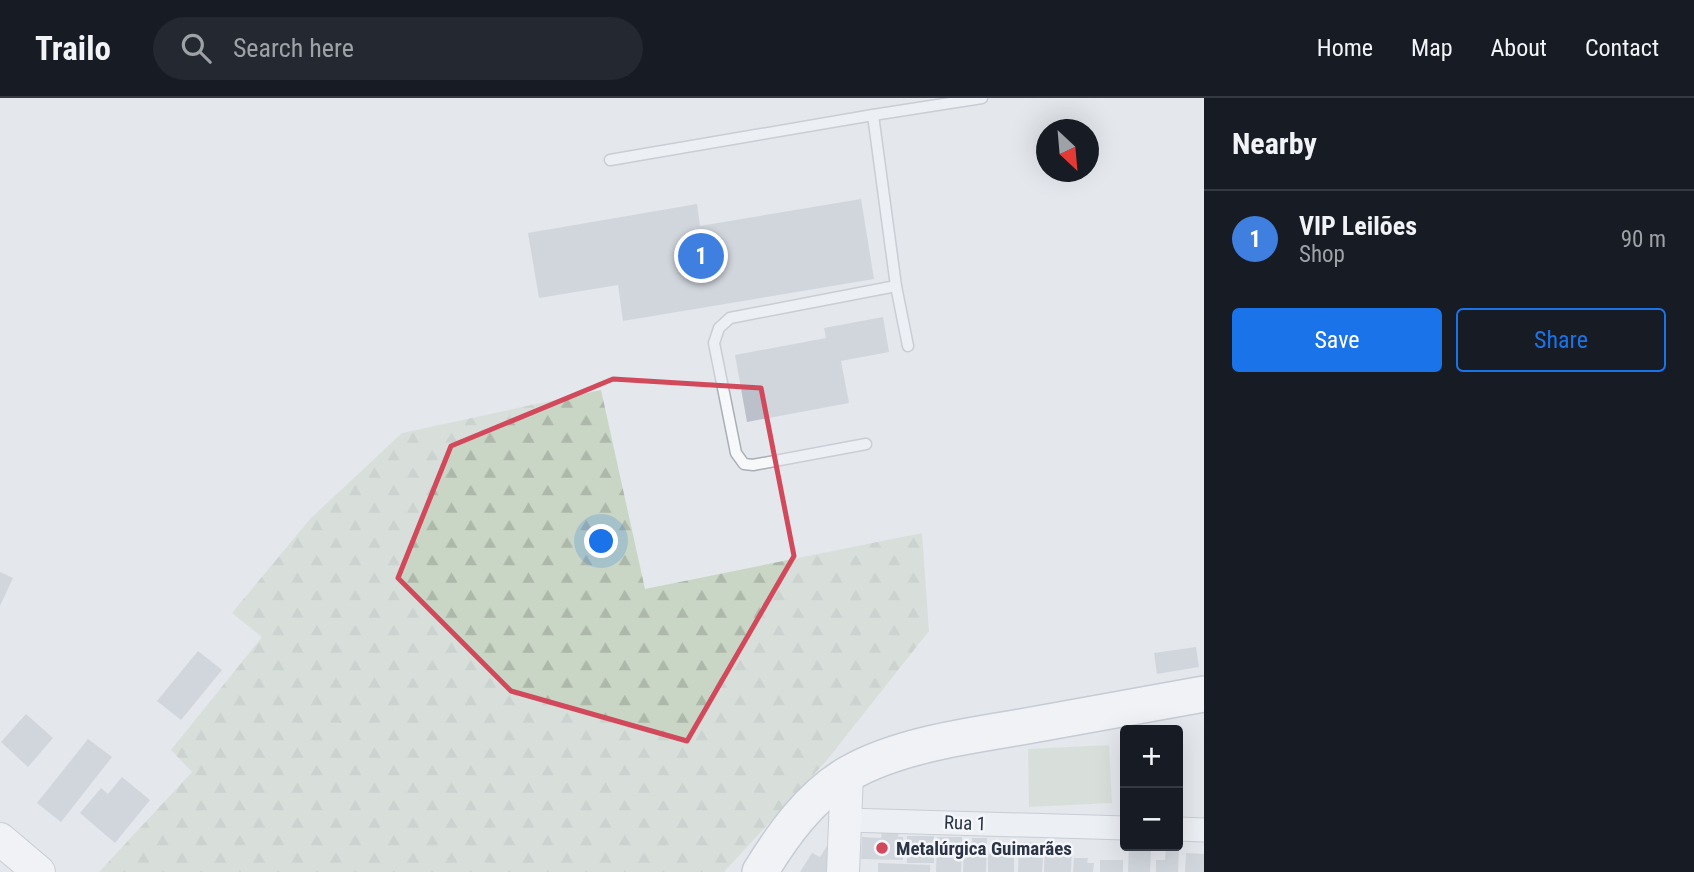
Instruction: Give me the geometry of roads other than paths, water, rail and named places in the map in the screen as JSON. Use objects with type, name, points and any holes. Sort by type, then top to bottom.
[{"type":"main road","points":[[760,872],[800,815],[847,774],[905,752],[974,735],[1204,694]]},
{"type":"street","points":[[844,872],[847,774]]},
{"type":"street","name":"Rua 1","points":[[847,820],[1120,828]]},
{"type":"street","points":[[1183,829],[1204,830]]},
{"type":"street","points":[[0,839],[39,872]]},
{"type":"lane","points":[[610,160],[982,98]]},
{"type":"lane","points":[[873,115],[896,286],[908,346]]},
{"type":"lane","points":[[866,444],[753,465],[744,464],[736,453],[714,343],[719,328],[730,318],[896,286]]},
{"type":"place","name":"VIP Leilões","points":[[701,256]]},
{"type":"place","name":"Metalúrgica Guimarães","points":[[882,848]]}]
